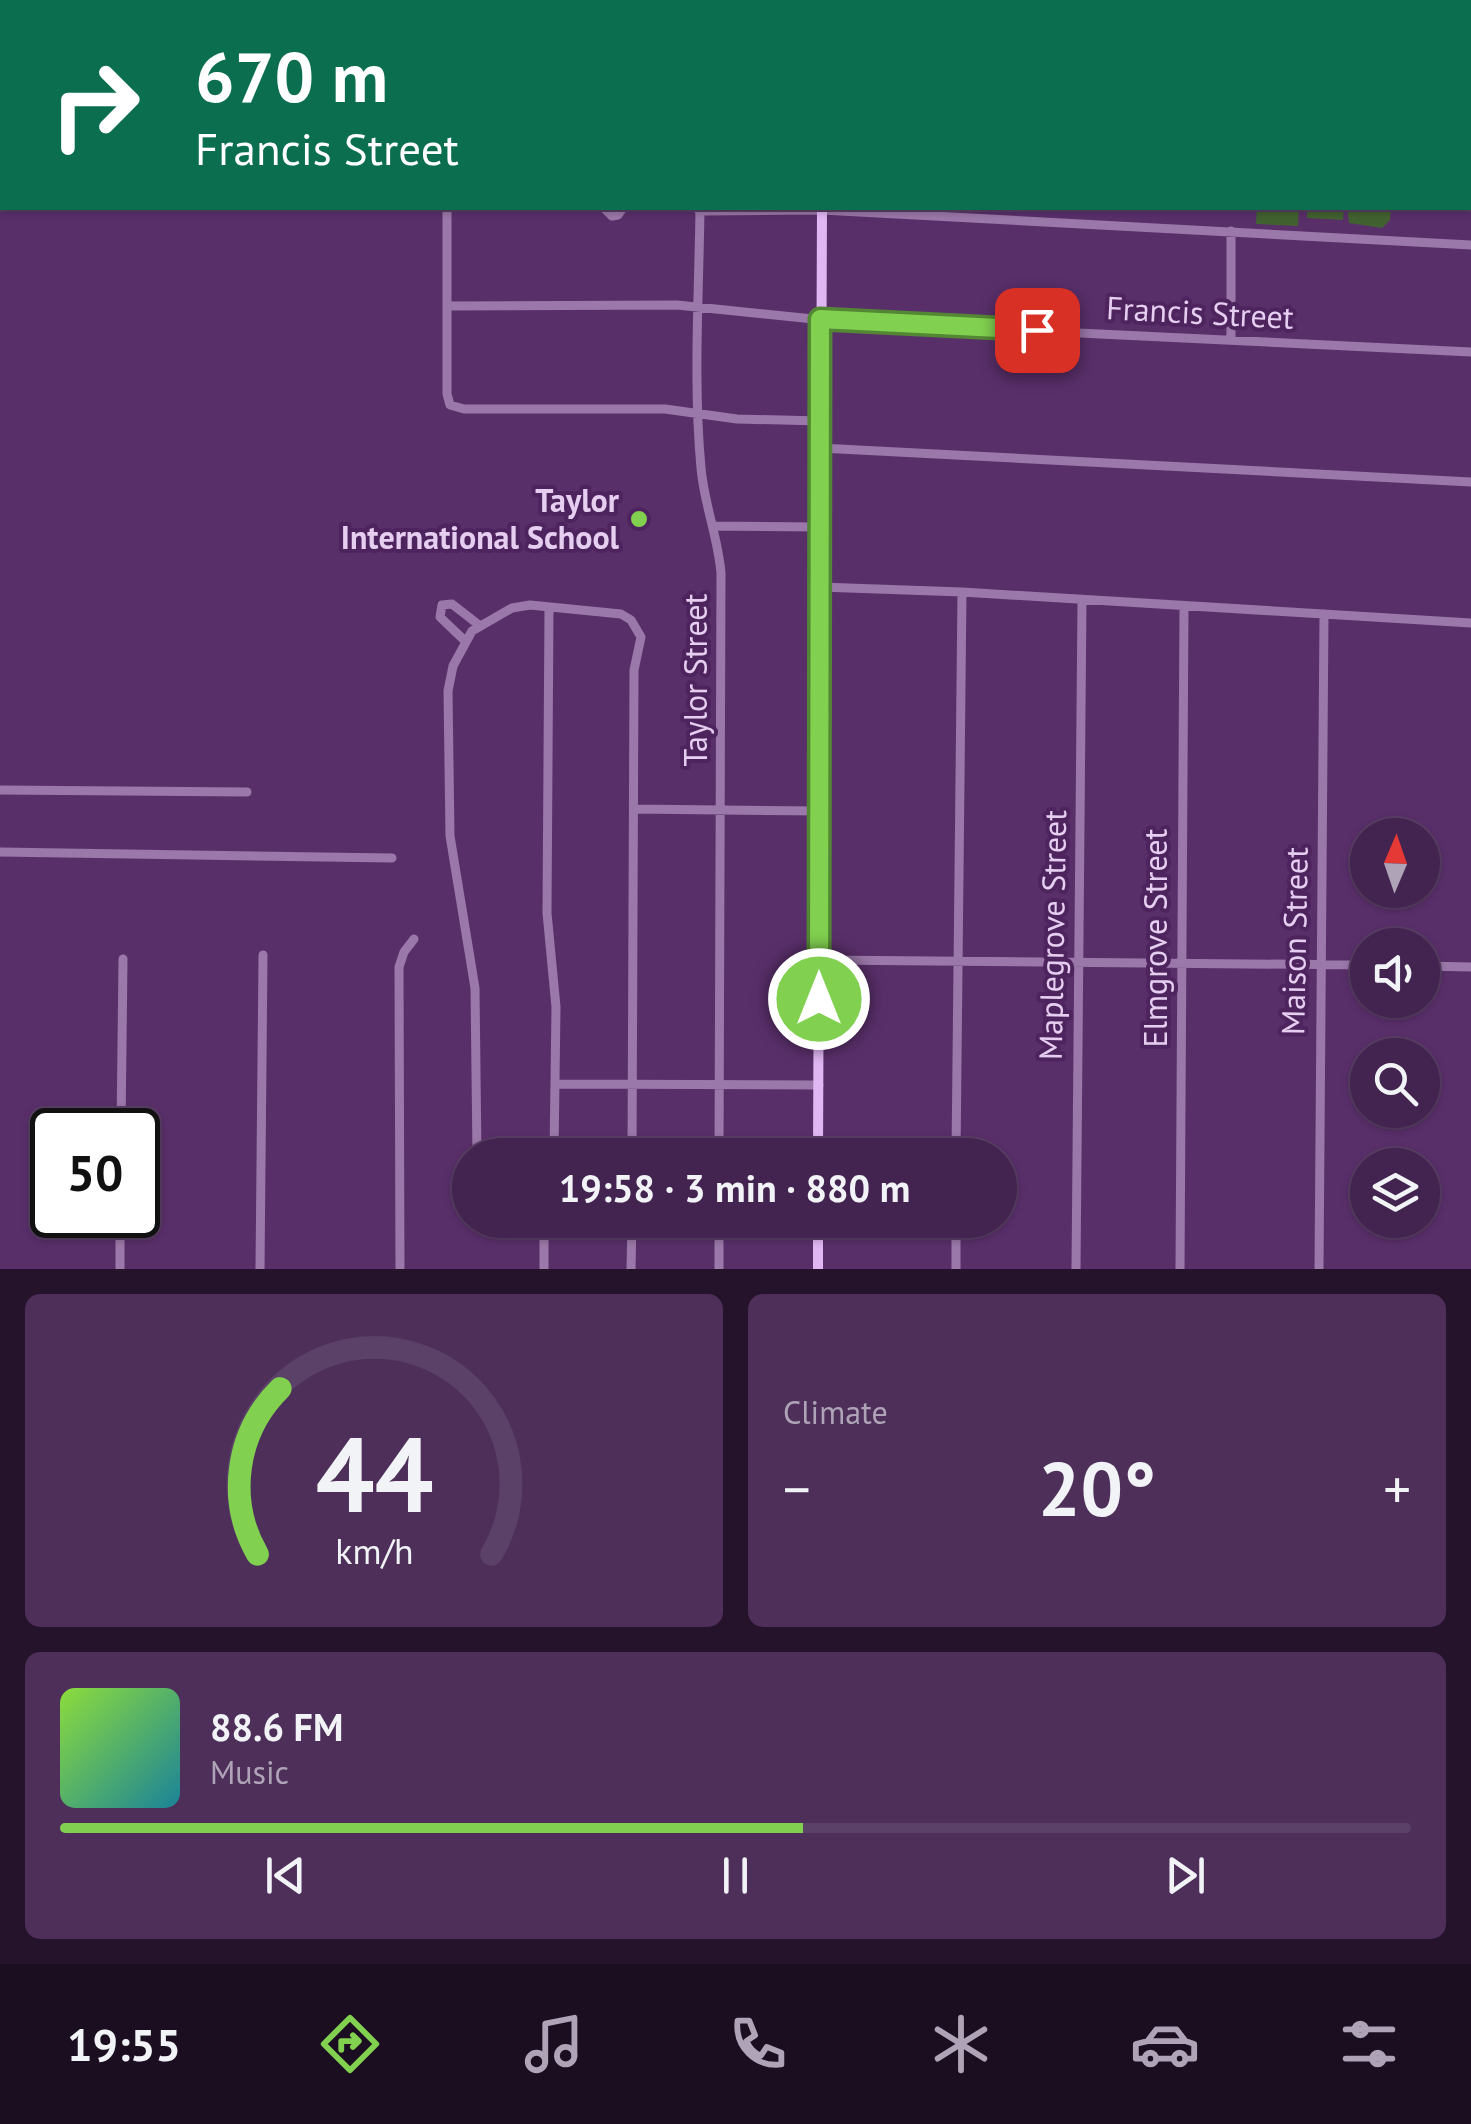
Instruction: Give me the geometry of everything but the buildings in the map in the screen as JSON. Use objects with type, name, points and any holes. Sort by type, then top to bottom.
[{"type":"main road","points":[[818,1138],[822,210]]},
{"type":"main road","points":[[818,1238],[818,1269]]},
{"type":"street","points":[[447,210],[446,394],[450,405],[464,409],[665,409],[738,419],[820,421]]},
{"type":"street","name":"Taylor Street","points":[[700,210],[698,413],[703,483],[720,573],[719,1138]]},
{"type":"street","points":[[841,210],[1471,246]]},
{"type":"street","points":[[1231,231],[1231,340]]},
{"type":"street","name":"Francis Street","points":[[447,306],[699,306],[820,319],[1471,352]]},
{"type":"street","points":[[820,448],[1471,482]]},
{"type":"street","points":[[714,526],[820,526]]},
{"type":"street","points":[[820,587],[1471,623]]},
{"type":"street","points":[[956,1138],[962,592]]},
{"type":"street","name":"Maplegrove Street","points":[[1076,1269],[1082,600]]},
{"type":"street","points":[[464,640],[440,617],[442,605],[452,604],[479,625]]},
{"type":"street","points":[[476,1138],[475,988],[456,890],[448,797],[448,691],[452,666],[464,640],[479,625],[512,608],[530,606],[621,614],[631,620],[640,642],[634,670],[632,1138]]},
{"type":"street","name":"Elmgrove Street","points":[[1180,1269],[1184,607]]},
{"type":"street","points":[[548,608],[547,913],[556,1007],[554,1138]]},
{"type":"street","name":"Maison Street","points":[[1318,1269],[1324,614]]},
{"type":"street","points":[[0,790],[247,792]]},
{"type":"street","points":[[634,809],[820,810]]},
{"type":"street","points":[[0,852],[392,858]]},
{"type":"street","points":[[400,1269],[399,978],[401,959],[414,939]]},
{"type":"street","points":[[260,1269],[263,954]]},
{"type":"street","points":[[121,1108],[123,959]]},
{"type":"street","points":[[820,960],[1350,965]]},
{"type":"street","points":[[1440,966],[1471,967]]},
{"type":"street","points":[[555,1084],[819,1085]]},
{"type":"street","points":[[120,1238],[120,1269]]},
{"type":"street","points":[[544,1238],[544,1269]]},
{"type":"street","points":[[632,1238],[632,1269]]},
{"type":"street","points":[[719,1238],[719,1269]]},
{"type":"street","points":[[956,1238],[956,1269]]},
{"type":"green space","points":[[1257,210],[1299,210],[1298,226],[1256,224]]},
{"type":"green space","points":[[1307,210],[1344,210],[1343,220],[1307,218]]},
{"type":"green space","points":[[1347,210],[1391,210],[1390,220],[1382,228],[1349,223]]},
{"type":"place","name":"Taylor International School","points":[[639,519]]},
{"type":"route","points":[[819,999],[820,319],[1037,330]]}]
